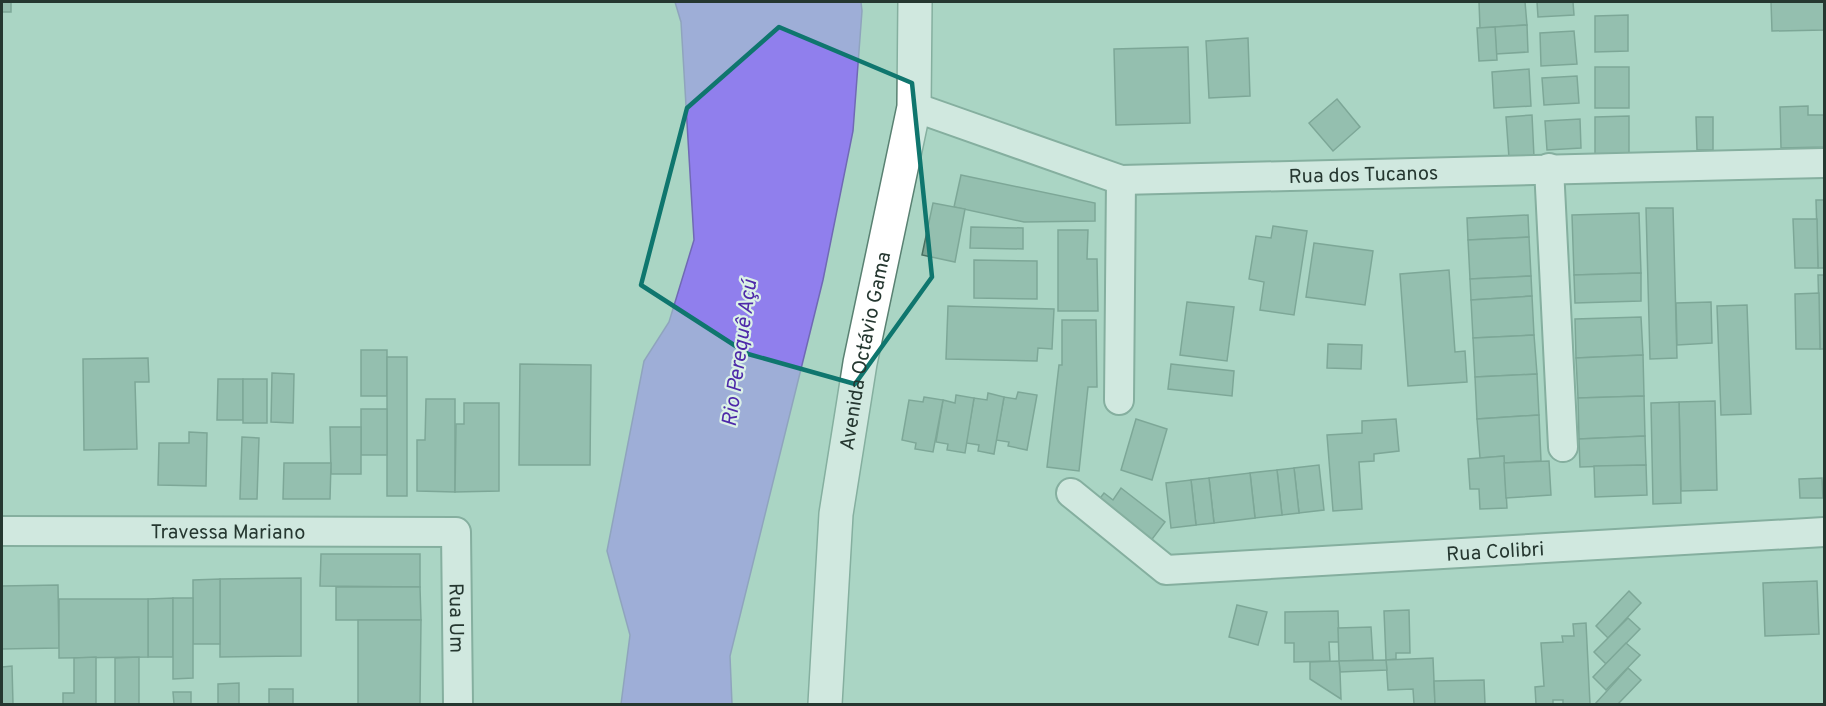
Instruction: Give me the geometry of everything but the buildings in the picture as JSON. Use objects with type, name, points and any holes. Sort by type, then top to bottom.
[{"type":"street","name":"Avenida Octávio Gama","points":[[825,705],[836,514],[860,363],[914,107],[915,2]]},
{"type":"street","name":"Rua dos Tucanos","points":[[914,107],[1121,180],[1824,163]]},
{"type":"street","points":[[1549,168],[1563,447]]},
{"type":"street","points":[[1119,400],[1121,180]]},
{"type":"street","name":"Rua Colibri","points":[[1071,493],[1166,570],[1824,532]]},
{"type":"street","name":"Travessa Mariano","points":[[2,531],[456,532]]},
{"type":"street","name":"Rua Um","points":[[456,532],[458,705]]},
{"type":"highlighted area","points":[[779,27],[912,83],[932,277],[855,384],[748,354],[641,285],[687,108]]},
{"type":"water","name":"Rio Perequê Açú","points":[[675,2],[861,2],[862,11],[853,131],[823,280],[730,656],[732,704],[621,704],[630,635],[607,551],[644,361],[669,322],[694,240],[681,22]]}]
